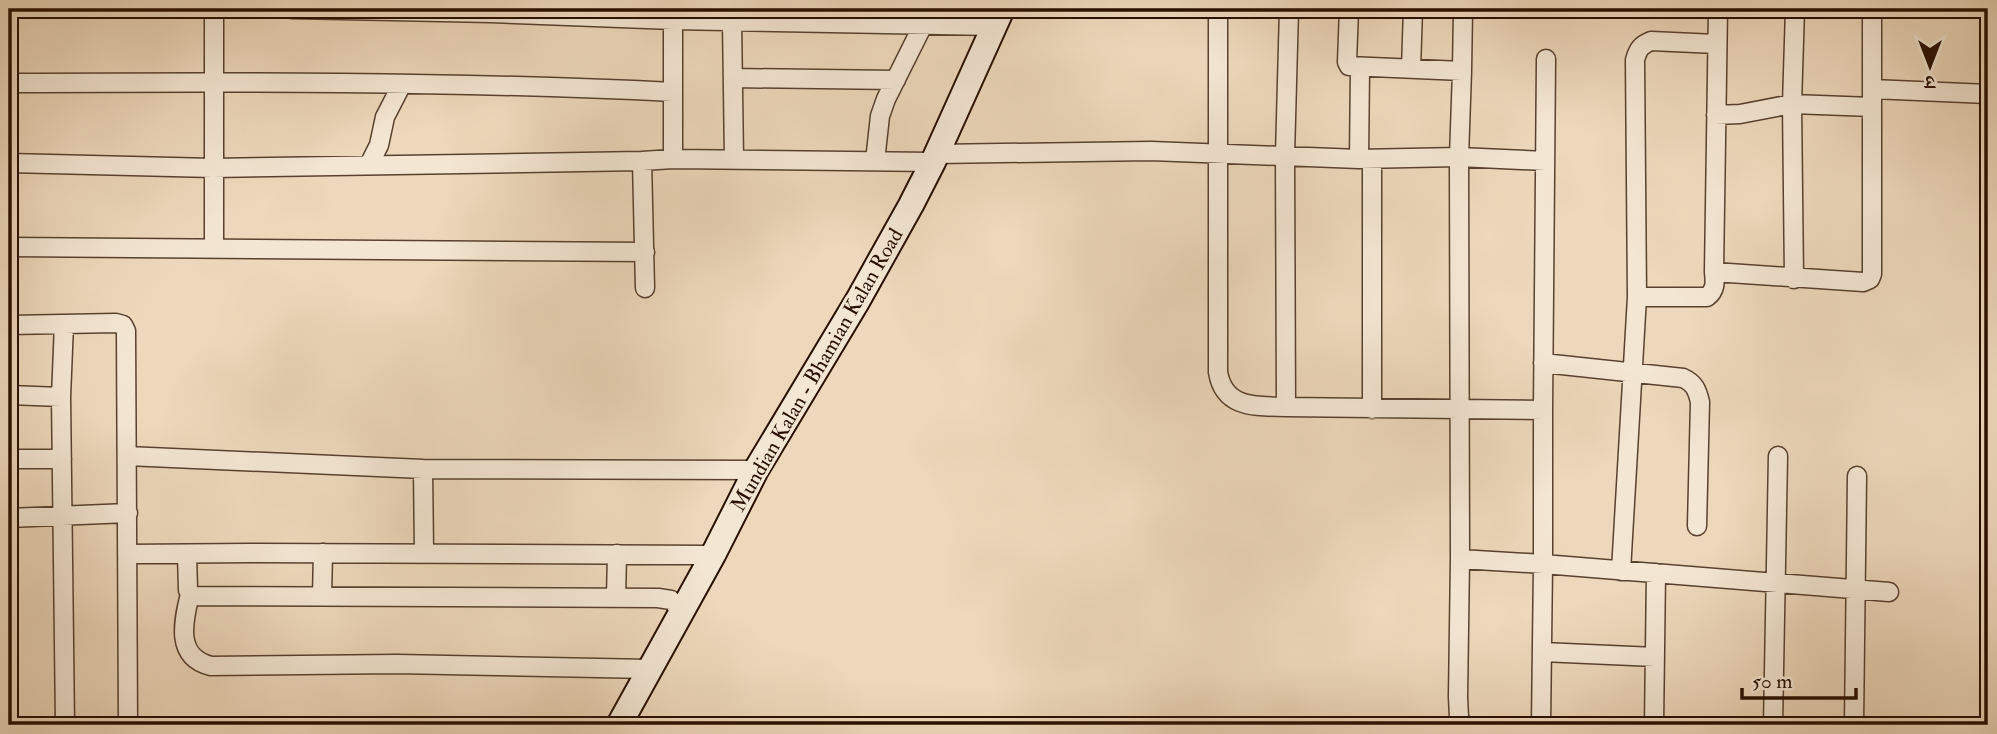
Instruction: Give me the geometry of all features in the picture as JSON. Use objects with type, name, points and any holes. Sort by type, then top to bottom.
[{"type":"street","points":[[214,9],[214,248]]},
{"type":"street","points":[[292,9],[637,14],[673,20],[793,15],[998,17]]},
{"type":"street","points":[[1218,9],[1218,372],[1221,387],[1234,400],[1253,405],[1543,410]]},
{"type":"street","points":[[1286,407],[1285,155],[1289,9]]},
{"type":"street","points":[[1349,9],[1349,66],[1462,71]]},
{"type":"street","points":[[1411,69],[1413,9]]},
{"type":"street","points":[[1462,725],[1458,697],[1460,158],[1464,9]]},
{"type":"street","points":[[1637,297],[1707,297],[1715,286],[1718,9]]},
{"type":"street","points":[[1794,279],[1792,104],[1795,9]]},
{"type":"street","points":[[1714,272],[1794,279],[1863,282],[1870,279],[1872,9]]},
{"type":"street","points":[[723,17],[733,78],[734,160]]},
{"type":"street","points":[[875,162],[880,116],[927,17]]},
{"type":"street","name":"Mundian Kalan - Bhamian Kalan Road","points":[[619,725],[713,555],[756,470],[858,300],[935,158],[998,17]]},
{"type":"street","points":[[673,20],[673,159]]},
{"type":"street","points":[[1621,571],[1637,297],[1636,60],[1638,50],[1651,41],[1716,44]]},
{"type":"street","points":[[1541,725],[1546,59]]},
{"type":"street","points":[[1360,68],[1366,159],[1372,409]]},
{"type":"street","points":[[733,78],[896,80]]},
{"type":"street","points":[[9,83],[402,84],[673,92]]},
{"type":"street","points":[[369,165],[379,145],[385,117],[402,84]]},
{"type":"street","points":[[1716,115],[1740,114],[1792,104],[1988,93]]},
{"type":"street","points":[[9,163],[213,168],[673,159],[875,162],[935,158],[1219,152],[1366,159],[1545,161]]},
{"type":"street","points":[[642,161],[645,288]]},
{"type":"street","points":[[9,247],[645,252]]},
{"type":"street","points":[[9,324],[116,323],[123,325],[126,331],[128,725]]},
{"type":"street","points":[[64,324],[61,397],[65,725]]},
{"type":"street","points":[[1543,363],[1683,378],[1692,382],[1698,391],[1700,402],[1697,526]]},
{"type":"street","points":[[9,395],[61,397]]},
{"type":"street","points":[[127,456],[424,468],[756,470]]},
{"type":"street","points":[[1773,725],[1778,456]]},
{"type":"street","points":[[9,459],[62,459]]},
{"type":"street","points":[[424,468],[424,553]]},
{"type":"street","points":[[1854,725],[1857,476]]},
{"type":"street","points":[[9,518],[128,513]]},
{"type":"street","points":[[322,596],[323,553]]},
{"type":"street","points":[[127,554],[713,555]]},
{"type":"street","points":[[187,554],[190,594],[183,625],[184,639],[190,653],[200,663],[211,666],[397,664],[650,669]]},
{"type":"street","points":[[616,598],[617,554]]},
{"type":"street","points":[[1460,559],[1889,592]]},
{"type":"street","points":[[1654,725],[1656,573]]},
{"type":"street","points":[[190,594],[616,598],[671,600],[682,611]]},
{"type":"street","points":[[1542,652],[1656,657]]}]
